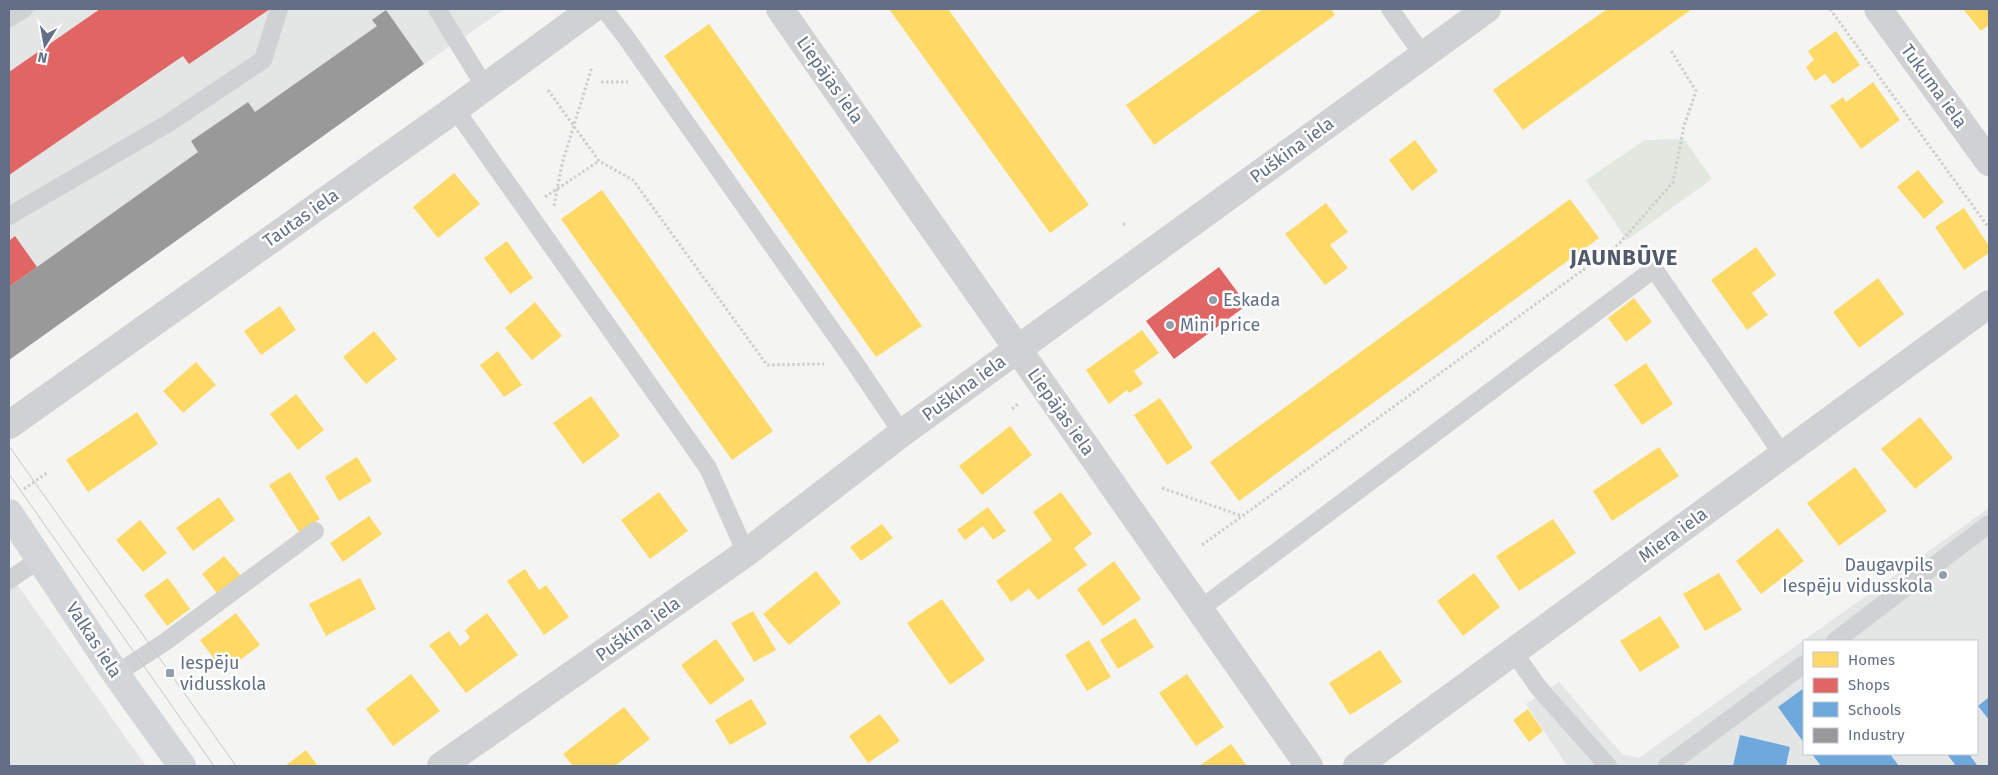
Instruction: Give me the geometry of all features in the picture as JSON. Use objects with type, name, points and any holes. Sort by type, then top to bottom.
[{"type":"street","name":"Tautas iela","points":[[9,425],[486,87],[592,9]]},
{"type":"street","name":"Liepājas iela","points":[[780,9],[1309,766]]},
{"type":"street","name":"Puškina iela","points":[[441,766],[746,554],[902,433],[1487,9]]},
{"type":"street","name":"Tukuma iela","points":[[1878,9],[1989,162]]},
{"type":"street","name":"Miera iela","points":[[1358,766],[1989,304]]},
{"type":"street","name":"Valkas iela","points":[[15,502],[41,558],[116,674],[182,766]]},
{"type":"lane","points":[[9,18],[24,9]]},
{"type":"lane","points":[[9,216],[167,124],[264,60],[279,9]]},
{"type":"lane","points":[[437,9],[486,87]]},
{"type":"lane","points":[[604,9],[626,36],[855,362],[902,433]]},
{"type":"lane","points":[[1390,9],[1424,55]]},
{"type":"lane","points":[[455,109],[708,468],[746,554]]},
{"type":"lane","points":[[1200,609],[1654,269],[1783,455]]},
{"type":"lane","points":[[1836,640],[1989,524]]},
{"type":"lane","points":[[116,674],[165,642],[315,531]]},
{"type":"lane","points":[[9,580],[41,558]]},
{"type":"lane","points":[[1513,651],[1538,687],[1608,766]]},
{"type":"lane","points":[[1667,766],[1803,665]]},
{"type":"path","points":[[1830,9],[1989,228]]},
{"type":"path","points":[[1202,545],[1619,244],[1673,182],[1684,126],[1696,91],[1670,49]]},
{"type":"path","points":[[548,239],[562,164],[592,68]]},
{"type":"path","points":[[548,90],[598,161],[634,180],[767,365],[806,364]]},
{"type":"path","points":[[527,209],[598,161]]},
{"type":"path","points":[[1123,225],[1127,222]]},
{"type":"path","points":[[15,502],[48,472]]},
{"type":"path","points":[[1162,488],[1242,516]]},
{"type":"shaded area","points":[[9,9],[505,9],[424,64],[9,360]]},
{"type":"shaded area","points":[[1684,139],[1712,179],[1627,240],[1586,180],[1645,140]]},
{"type":"shaded area","name":"Daugavpils Iespēju vidusskola","points":[[1989,508],[1989,766],[1567,766],[1526,704],[1559,682],[1622,754],[1639,758],[1803,641],[1803,755],[1978,755],[1978,640],[1804,640]]},
{"type":"shaded area","points":[[9,574],[29,601],[146,766],[9,766]]},
{"type":"building: Homes","points":[[889,9],[948,9],[1089,205],[1050,233]]},
{"type":"building: Homes","points":[[1262,9],[1331,9],[1335,15],[1154,145],[1126,105]]},
{"type":"building: Homes","points":[[1607,9],[1692,9],[1523,130],[1493,90]]},
{"type":"building: Homes","points":[[1963,9],[1989,9],[1989,25],[1981,31]]},
{"type":"building: Homes","points":[[709,24],[922,326],[876,357],[664,56]]},
{"type":"building: Homes","points":[[1836,31],[1860,65],[1833,84],[1825,74],[1815,81],[1806,67],[1814,60],[1808,51]]},
{"type":"building: Homes","points":[[1873,82],[1900,120],[1861,149],[1830,106],[1843,97],[1846,102]]},
{"type":"building: Homes","points":[[1415,140],[1438,171],[1412,191],[1389,160]]},
{"type":"building: Homes","points":[[1918,170],[1944,202],[1924,219],[1897,187]]},
{"type":"building: Homes","points":[[454,173],[480,204],[438,238],[413,207]]},
{"type":"building: Homes","points":[[602,190],[773,431],[732,460],[561,219]]},
{"type":"building: Homes","points":[[1570,199],[1599,238],[1239,501],[1210,462]]},
{"type":"building: Homes","points":[[1326,203],[1348,232],[1330,245],[1348,268],[1325,285],[1285,234]]},
{"type":"building: Homes","points":[[1964,208],[1989,246],[1989,253],[1964,270],[1935,227]]},
{"type":"building: Homes","points":[[507,241],[533,278],[510,294],[484,258]]},
{"type":"building: Homes","points":[[1756,247],[1776,275],[1752,293],[1768,315],[1747,330],[1711,280]]},
{"type":"building: Homes","points":[[1878,278],[1904,314],[1859,348],[1833,312]]},
{"type":"building: Homes","points":[[1634,298],[1652,322],[1626,342],[1608,318]]},
{"type":"building: Homes","points":[[535,302],[562,336],[532,360],[505,328]]},
{"type":"building: Homes","points":[[280,306],[296,330],[261,355],[244,331]]},
{"type":"building: Homes","points":[[1142,330],[1159,353],[1134,371],[1143,384],[1129,393],[1127,390],[1109,404],[1086,370]]},
{"type":"building: Homes","points":[[374,331],[397,359],[366,384],[343,357]]},
{"type":"building: Homes","points":[[498,351],[522,385],[504,397],[480,365]]},
{"type":"building: Homes","points":[[196,362],[216,385],[183,413],[163,391]]},
{"type":"building: Homes","points":[[1646,363],[1673,404],[1642,425],[1614,385]]},
{"type":"building: Homes","points":[[296,394],[324,430],[298,450],[270,414]]},
{"type":"building: Homes","points":[[591,396],[620,436],[583,464],[553,423]]},
{"type":"building: Homes","points":[[1160,398],[1193,448],[1167,465],[1134,415]]},
{"type":"building: Homes","points":[[137,412],[158,444],[88,492],[66,460]]},
{"type":"building: Homes","points":[[1920,417],[1953,458],[1915,489],[1881,449]]},
{"type":"building: Homes","points":[[1010,426],[1032,455],[982,495],[959,466]]},
{"type":"building: Homes","points":[[1659,447],[1679,476],[1612,521],[1593,491]]},
{"type":"building: Homes","points":[[357,457],[372,481],[339,501],[325,477]]},
{"type":"building: Homes","points":[[1855,467],[1887,511],[1839,546],[1807,503]]},
{"type":"building: Homes","points":[[290,472],[320,519],[299,532],[269,485]]},
{"type":"building: Homes","points":[[659,492],[688,531],[650,559],[621,520]]},
{"type":"building: Homes","points":[[1061,492],[1092,534],[1074,548],[1087,565],[1038,600],[1029,589],[1011,602],[996,581],[1052,540],[1033,512]]},
{"type":"building: Homes","points":[[219,497],[235,520],[193,551],[176,528]]},
{"type":"building: Homes","points":[[988,507],[1006,531],[993,540],[983,526],[965,540],[957,530]]},
{"type":"building: Homes","points":[[369,516],[382,534],[343,562],[330,543]]},
{"type":"building: Homes","points":[[1553,519],[1576,553],[1519,591],[1496,556]]},
{"type":"building: Homes","points":[[140,520],[167,553],[143,572],[116,540]]},
{"type":"building: Homes","points":[[882,524],[893,538],[861,561],[850,547]]},
{"type":"building: Homes","points":[[1778,528],[1804,561],[1761,594],[1736,561]]},
{"type":"building: Homes","points":[[224,556],[242,577],[219,596],[202,574]]},
{"type":"building: Homes","points":[[1114,561],[1141,599],[1103,626],[1077,589]]},
{"type":"building: Homes","points":[[525,569],[539,590],[546,585],[569,617],[544,635],[507,581]]},
{"type":"building: Homes","points":[[816,571],[841,603],[789,645],[763,614]]},
{"type":"building: Homes","points":[[1474,573],[1500,607],[1463,636],[1437,601]]},
{"type":"building: Homes","points":[[1719,573],[1742,610],[1705,631],[1683,594]]},
{"type":"building: Homes","points":[[168,578],[190,609],[167,626],[144,595]]},
{"type":"building: Homes","points":[[360,578],[376,609],[326,636],[309,604]]},
{"type":"building: Homes","points":[[942,599],[985,660],[950,685],[907,623]]},
{"type":"building: Homes","points":[[753,611],[776,650],[754,662],[731,623]]},
{"type":"building: Homes","points":[[236,613],[260,645],[224,672],[200,640]]},
{"type":"building: Homes","points":[[487,613],[518,655],[466,693],[429,645],[449,631],[460,646],[470,638],[465,630]]},
{"type":"building: Homes","points":[[1660,616],[1680,647],[1640,672],[1620,641]]},
{"type":"building: Homes","points":[[1135,618],[1154,647],[1118,669],[1100,640]]},
{"type":"building: Homes","points":[[716,639],[745,680],[710,705],[681,665]]},
{"type":"building: Homes","points":[[1089,640],[1111,677],[1087,691],[1065,655]]},
{"type":"building: Homes","points":[[1380,650],[1402,682],[1350,715],[1329,683]]},
{"type":"building: Homes","points":[[411,674],[440,711],[393,746],[366,709]]},
{"type":"building: Homes","points":[[1187,674],[1224,727],[1196,746],[1159,693]]},
{"type":"building: Homes","points":[[751,699],[767,724],[730,745],[715,720]]},
{"type":"building: Homes","points":[[624,707],[650,739],[615,766],[573,766],[563,754]]},
{"type":"building: Homes","points":[[1528,709],[1543,731],[1529,742],[1513,720]]},
{"type":"building: Homes","points":[[880,714],[900,741],[868,763],[849,736]]},
{"type":"building: Homes","points":[[1231,744],[1247,766],[1199,766]]},
{"type":"building: Homes","points":[[306,750],[318,766],[285,766]]},
{"type":"building: Shops","points":[[100,9],[270,9],[189,64],[183,56],[9,175],[9,72]]},
{"type":"building: Shops","points":[[15,236],[37,267],[9,287],[9,241]]},
{"type":"building: Shops","points":[[1219,267],[1247,305],[1174,359],[1146,321]]},
{"type":"building: Schools","points":[[1803,689],[1803,742],[1778,707]]},
{"type":"building: Schools","points":[[1989,697],[1989,720],[1978,706]]},
{"type":"building: Schools","points":[[1740,735],[1790,747],[1786,766],[1733,766]]},
{"type":"building: Schools","points":[[1813,755],[1891,755],[1899,766],[1821,766]]},
{"type":"building: Schools","points":[[1948,755],[1970,755],[1977,765],[1956,766]]},
{"type":"building: Industry","points":[[386,10],[424,64],[9,360],[9,287],[198,152],[191,141],[248,102],[255,112],[377,26],[372,20]]},
{"type":"tram line","points":[[9,446],[236,766]]},
{"type":"tram line","points":[[9,474],[214,766]]},
{"type":"place","name":"Eskada","points":[[1213,300]]},
{"type":"place","name":"Mini price","points":[[1170,325]]},
{"type":"place","name":"Daugavpils Iespēju vidusskola","points":[[1943,575]]},
{"type":"place","name":"Iespēju vidusskola","points":[[170,673]]},
{"type":"district","name":"JAUNBŪVE","points":[[1624,257]]}]
